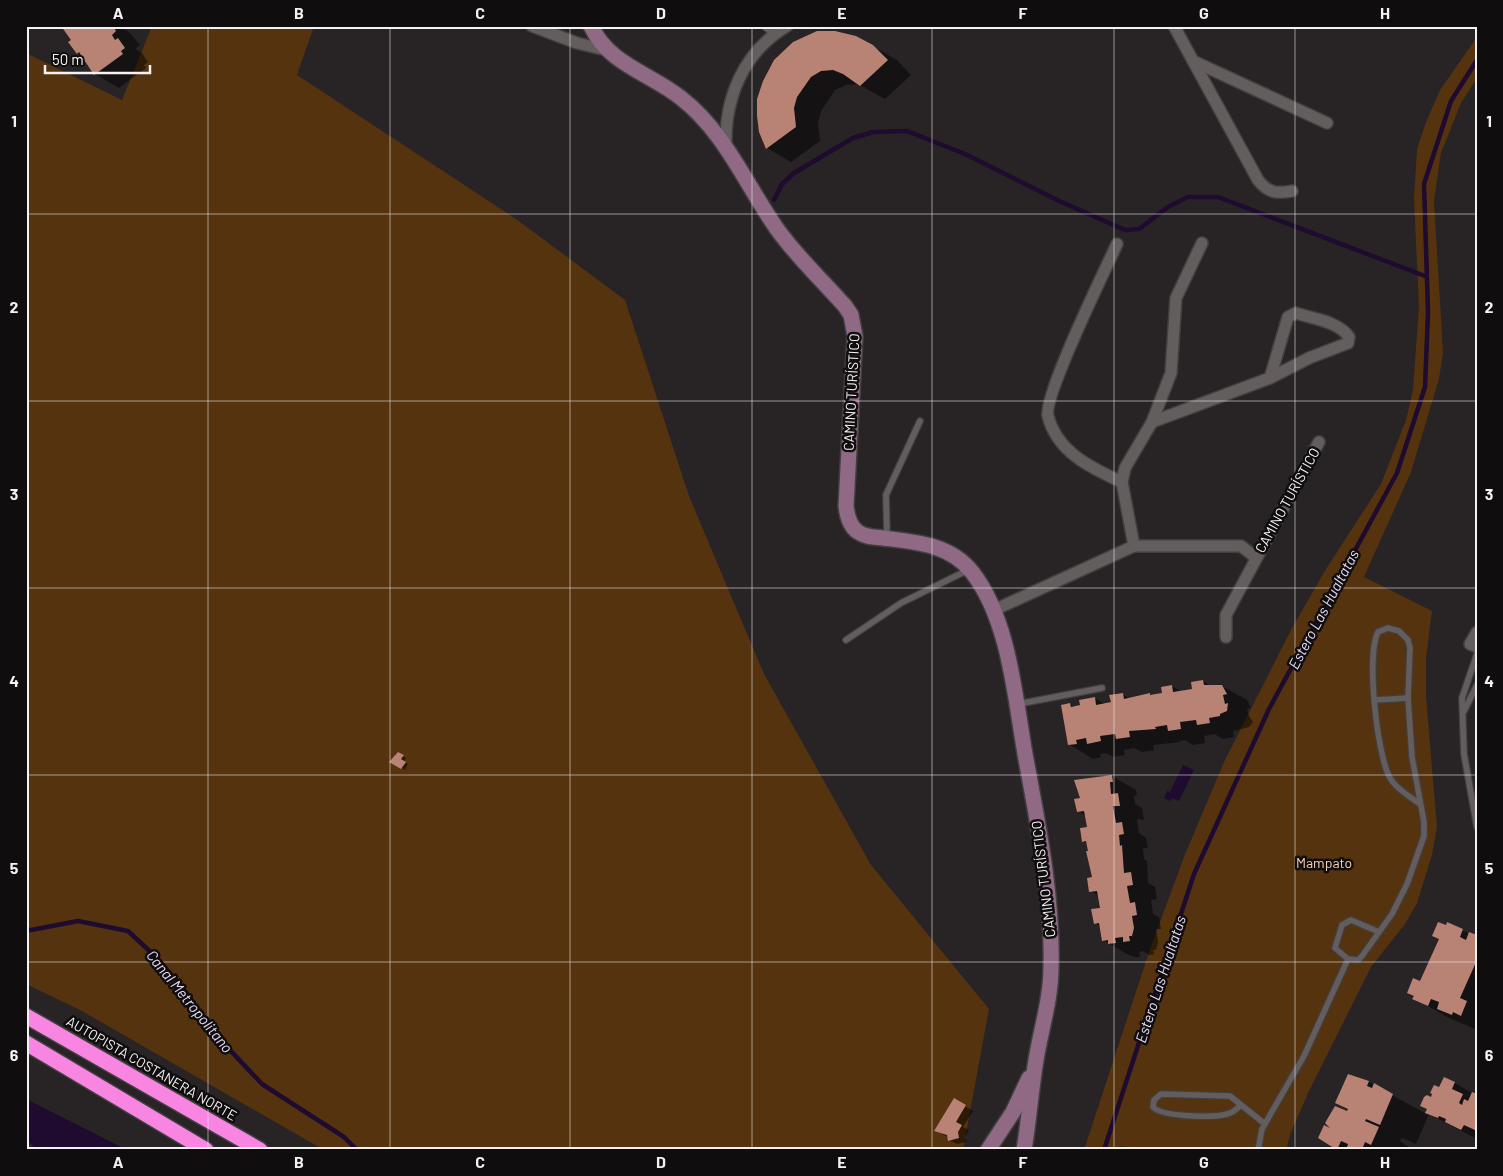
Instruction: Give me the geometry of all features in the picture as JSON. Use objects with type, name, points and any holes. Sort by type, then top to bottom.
[{"type":"highway","name":"AUTOPISTA COSTANERA NORTE","points":[[26,1016],[260,1150]]},
{"type":"highway","points":[[26,1043],[206,1150]]},
{"type":"main road","points":[[591,26],[606,50]]},
{"type":"main road","name":"CAMINO TURÍSTICO","points":[[606,50],[620,62],[669,88],[691,105],[707,122],[777,229],[797,256],[845,306],[851,315],[854,347],[846,511],[852,526],[858,533],[924,544],[955,556],[970,570],[994,610],[1016,705],[1043,862],[1050,924],[1050,981],[1036,1060],[1028,1146]]},
{"type":"main road","points":[[988,1150],[1013,1112],[1036,1060]]},
{"type":"street","name":"CAMINO TURÍSTICO","points":[[532,26],[577,43],[606,50]]},
{"type":"street","points":[[726,149],[726,120],[730,102],[742,71],[754,54],[774,35],[787,26]]},
{"type":"street","points":[[1174,26],[1258,180],[1266,190],[1278,193],[1292,191]]},
{"type":"street","points":[[1193,61],[1327,123]]},
{"type":"street","points":[[707,122],[717,124],[726,120]]},
{"type":"street","points":[[1134,546],[1122,482],[1125,468],[1152,422],[1171,373],[1176,298],[1202,243]]},
{"type":"street","points":[[1117,244],[1051,394],[1047,414],[1055,436],[1068,451],[1094,470],[1122,482]]},
{"type":"street","points":[[1152,422],[1270,378],[1309,358],[1340,348],[1348,343],[1349,337],[1344,330],[1337,326],[1296,313],[1288,317],[1270,378]]},
{"type":"street","name":"CAMINO TURÍSTICO","points":[[1226,637],[1226,615],[1255,557],[1319,442]]},
{"type":"street","name":"CAMINO TURÍSTICO","points":[[994,610],[1134,546],[1241,546],[1255,557]]},
{"type":"street","points":[[1477,632],[1470,644],[1477,647]]},
{"type":"lane","points":[[764,26],[774,35]]},
{"type":"lane","points":[[887,539],[886,495],[920,421]]},
{"type":"lane","points":[[846,640],[901,603],[970,570]]},
{"type":"lane","points":[[1379,932],[1351,920],[1346,921],[1342,925],[1335,948],[1348,959],[1358,960],[1379,932],[1392,914],[1424,836],[1420,804],[1412,757],[1408,698],[1410,648],[1405,635],[1400,631],[1388,628],[1378,632],[1375,638],[1375,700],[1379,738],[1389,776],[1402,791],[1420,804]]},
{"type":"lane","points":[[1477,654],[1462,698],[1464,754],[1477,827]]},
{"type":"lane","points":[[1463,713],[1477,685]]},
{"type":"lane","points":[[1016,705],[1102,688]]},
{"type":"lane","points":[[1375,700],[1408,698]]},
{"type":"lane","points":[[1258,1150],[1265,1124],[1304,1056],[1348,959]]},
{"type":"lane","points":[[1241,1105],[1227,1114],[1212,1116],[1167,1114],[1157,1112],[1153,1107],[1154,1100],[1161,1094],[1230,1096],[1265,1124]]},
{"type":"green space","points":[[152,26],[314,26],[297,75],[516,219],[625,300],[689,496],[764,674],[871,865],[989,1009],[963,1150],[324,1150],[80,1010],[26,984],[26,53],[122,100]]},
{"type":"green space","name":"Mampato","points":[[1477,37],[1477,78],[1461,103],[1441,153],[1434,200],[1443,353],[1439,379],[1411,472],[1364,577],[1432,611],[1426,658],[1426,696],[1437,827],[1432,855],[1417,903],[1405,924],[1371,967],[1309,1091],[1291,1132],[1286,1150],[1159,1150],[1119,1146],[1118,1150],[1084,1150],[1150,949],[1184,857],[1224,762],[1291,630],[1326,569],[1381,484],[1406,420],[1413,390],[1419,306],[1414,199],[1417,149],[1440,90]]},
{"type":"shaded area","points":[[1183,765],[1194,770],[1179,801],[1172,798],[1170,801],[1164,798],[1167,791],[1170,792]]},
{"type":"shaded area","points":[[26,1099],[127,1150],[37,1150],[26,1139]]},
{"type":"building","points":[[61,26],[113,26],[116,31],[112,35],[115,40],[118,38],[125,48],[121,51],[123,54],[94,75],[79,52],[77,54],[68,42],[71,40]]},
{"type":"building","points":[[817,31],[835,31],[856,36],[873,45],[888,60],[860,86],[843,74],[833,70],[821,71],[811,77],[797,97],[794,108],[796,127],[766,149],[759,132],[757,116],[757,99],[763,81],[774,60],[793,42]]},
{"type":"building","points":[[1203,680],[1204,685],[1222,685],[1227,694],[1223,695],[1225,704],[1228,703],[1227,711],[1220,714],[1220,716],[1209,718],[1210,723],[1197,725],[1196,720],[1180,722],[1181,729],[1168,731],[1167,725],[1155,727],[1156,729],[1129,731],[1130,737],[1116,739],[1115,734],[1100,736],[1101,741],[1087,744],[1086,738],[1076,740],[1077,744],[1068,745],[1061,705],[1070,703],[1071,707],[1080,705],[1079,700],[1095,697],[1096,705],[1111,702],[1109,695],[1123,693],[1124,699],[1150,693],[1150,695],[1162,693],[1161,687],[1172,685],[1173,692],[1192,689],[1191,682]]},
{"type":"building","points":[[398,752],[404,755],[401,759],[406,762],[401,769],[389,762]]},
{"type":"building","points":[[1112,775],[1113,782],[1110,782],[1111,794],[1118,793],[1120,806],[1113,806],[1116,823],[1122,822],[1124,834],[1119,835],[1120,846],[1122,845],[1124,873],[1131,872],[1133,885],[1127,886],[1130,903],[1135,902],[1137,915],[1132,916],[1134,928],[1132,936],[1129,936],[1130,941],[1123,942],[1123,937],[1115,938],[1116,943],[1108,944],[1108,940],[1102,941],[1099,923],[1094,924],[1091,909],[1100,908],[1097,891],[1089,892],[1087,878],[1092,877],[1086,851],[1088,851],[1086,841],[1082,842],[1080,828],[1087,827],[1084,811],[1077,812],[1074,799],[1080,798],[1074,780]]},
{"type":"building","points":[[1438,922],[1446,925],[1447,922],[1463,929],[1460,937],[1466,940],[1469,932],[1477,935],[1477,960],[1460,998],[1467,1001],[1461,1016],[1453,1012],[1452,1015],[1437,1009],[1439,1002],[1431,999],[1428,1006],[1412,999],[1414,996],[1407,993],[1413,978],[1420,981],[1439,939],[1432,936]]},
{"type":"building","points":[[1348,1074],[1369,1081],[1367,1086],[1372,1088],[1374,1083],[1393,1094],[1380,1125],[1366,1119],[1365,1121],[1379,1127],[1371,1145],[1365,1142],[1363,1147],[1370,1150],[1346,1150],[1348,1144],[1341,1141],[1337,1150],[1318,1138],[1324,1125],[1330,1128],[1325,1123],[1335,1106],[1347,1111],[1348,1109],[1335,1103]]},
{"type":"building","points":[[1444,1077],[1455,1082],[1452,1089],[1463,1094],[1459,1103],[1462,1105],[1464,1099],[1468,1101],[1472,1092],[1477,1094],[1477,1131],[1464,1125],[1461,1130],[1445,1122],[1446,1119],[1425,1113],[1427,1109],[1420,1106],[1424,1097],[1427,1095],[1431,1097],[1432,1094],[1430,1093],[1434,1085],[1439,1087]]},
{"type":"building","points":[[954,1098],[966,1105],[956,1122],[962,1125],[958,1132],[959,1138],[948,1141],[947,1135],[934,1131]]},
{"type":"waterway","name":"Estero Las Hualtatas","points":[[1104,1150],[1194,874],[1269,709],[1397,473],[1425,387],[1428,312],[1424,184],[1451,101],[1477,60]]},
{"type":"waterway","points":[[774,200],[782,184],[794,173],[853,138],[873,132],[907,131],[965,154],[1057,200],[1125,230],[1139,229],[1168,207],[1188,197],[1218,197],[1425,276]]},
{"type":"waterway","name":"Canal Metropolitano","points":[[26,931],[78,921],[128,931],[156,957],[188,995],[211,1030],[262,1084],[344,1137],[357,1150]]}]
